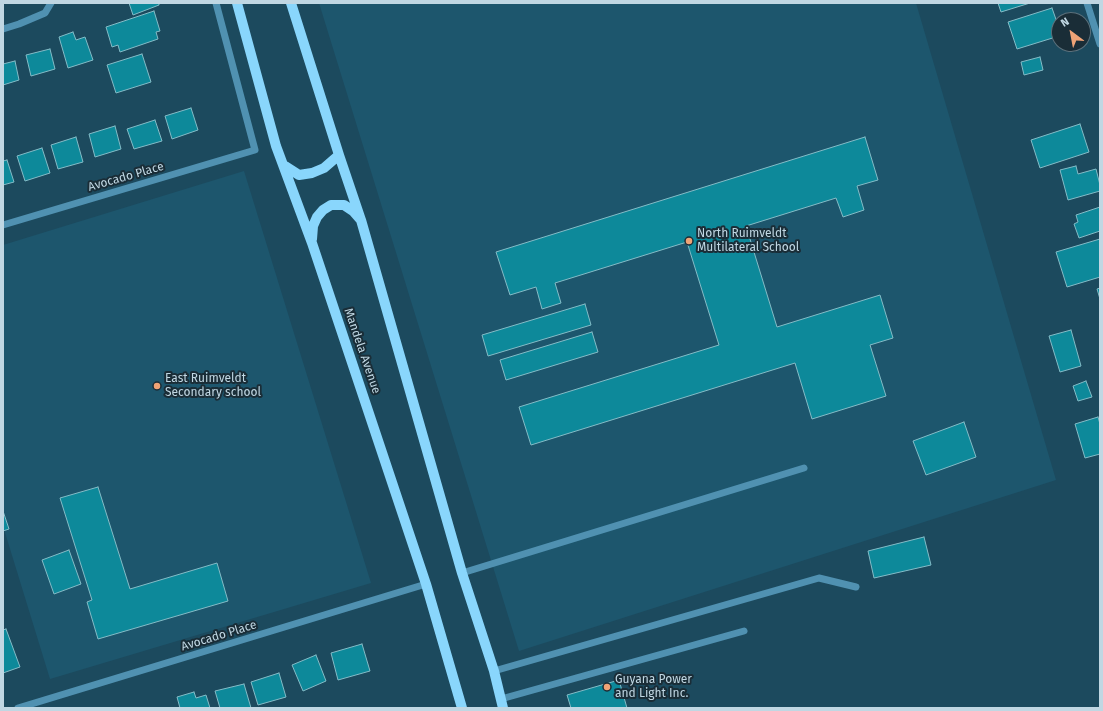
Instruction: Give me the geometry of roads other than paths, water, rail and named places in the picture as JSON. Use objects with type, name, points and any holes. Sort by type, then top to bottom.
[{"type":"main road","name":"Mandela Avenue","points":[[237,3],[276,146],[285,166],[312,243],[426,584],[462,708]]},
{"type":"main road","points":[[291,3],[361,220],[462,573],[494,671],[502,704]]},
{"type":"main road","points":[[285,166],[299,175],[312,174],[324,168],[339,155]]},
{"type":"main road","points":[[312,243],[313,226],[317,217],[323,210],[331,205],[344,205],[353,211],[361,220]]},
{"type":"street","points":[[3,29],[45,13],[51,3]]},
{"type":"street","name":"Avocado Place","points":[[3,225],[255,150],[216,3]]},
{"type":"street","points":[[1087,3],[1100,44]]},
{"type":"street","points":[[462,573],[804,468]]},
{"type":"street","points":[[494,671],[819,578],[856,587]]},
{"type":"street","name":"Avocado Place","points":[[18,708],[426,584]]},
{"type":"street","points":[[502,704],[744,631]]},
{"type":"place","name":"North Ruimveldt Multilateral School","points":[[689,241]]},
{"type":"place","name":"East Ruimveldt Secondary school","points":[[157,386]]},
{"type":"place","name":"Guyana Power and Light Inc.","points":[[607,687]]}]
